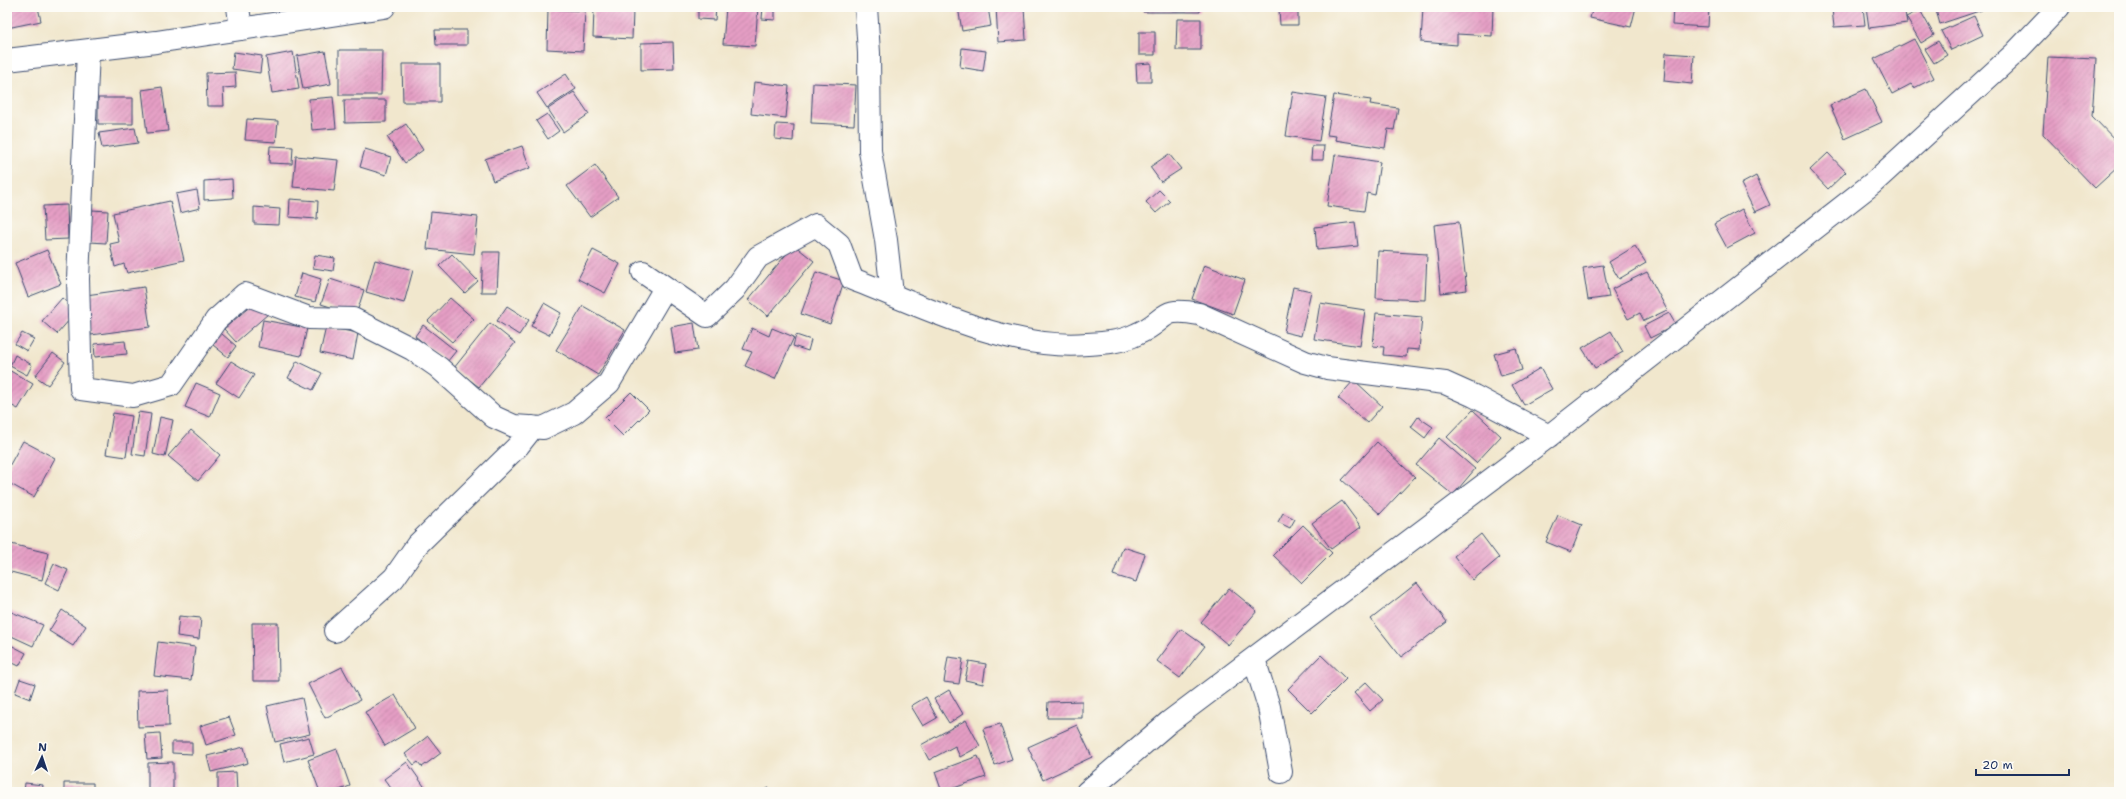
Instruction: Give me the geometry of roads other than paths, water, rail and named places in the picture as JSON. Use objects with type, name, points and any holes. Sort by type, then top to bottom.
[{"type":"street","points":[[238,7],[241,28]]},
{"type":"street","points":[[7,60],[88,51],[384,7]]},
{"type":"street","points":[[866,7],[870,53],[870,151],[886,240],[892,294]]},
{"type":"street","points":[[1087,792],[1169,722],[1549,436],[1873,183],[2015,53],[2058,7]]},
{"type":"street","points":[[88,51],[78,279],[81,389],[133,396],[171,385],[216,320],[245,294],[309,318],[353,319],[412,349],[438,367],[494,417],[514,426],[542,428],[574,414],[609,384],[665,288]]},
{"type":"street","points":[[643,272],[707,316],[735,290],[758,257],[816,225],[839,244],[852,279],[991,333],[1026,340],[1063,344],[1085,344],[1122,340],[1149,328],[1168,312],[1184,311],[1199,314],[1305,362],[1327,368],[1445,383],[1474,396],[1549,436]]},
{"type":"street","points":[[335,631],[394,578],[417,545],[513,451],[533,427]]},
{"type":"street","points":[[1254,659],[1269,707],[1281,772]]}]
